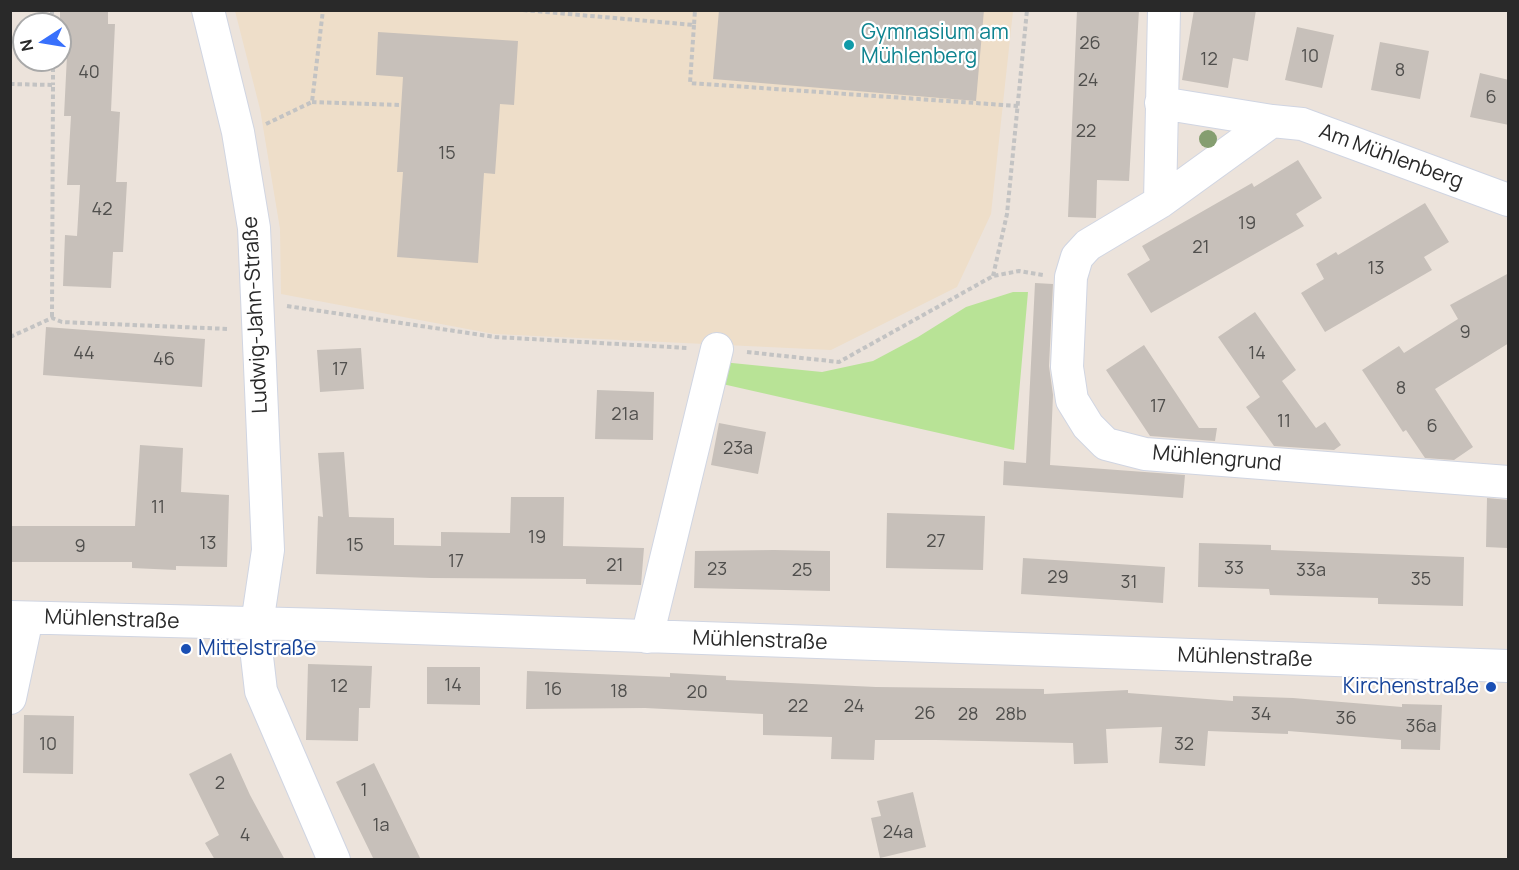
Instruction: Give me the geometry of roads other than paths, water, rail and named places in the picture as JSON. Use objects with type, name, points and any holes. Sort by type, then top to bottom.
[{"type":"street","name":"Ludwig-Jahn-Straße","points":[[208,10],[238,132],[254,228],[268,550],[257,624]]},
{"type":"street","points":[[1160,202],[1164,10]]},
{"type":"street","name":"Am Mühlenberg","points":[[1161,102],[1302,124],[1509,200]]},
{"type":"street","points":[[1160,202],[1272,121]]},
{"type":"street","name":"Mühlengrund","points":[[1160,202],[1088,245],[1077,257],[1071,277],[1067,367],[1072,400],[1088,426],[1106,444],[1145,454],[1509,482]]},
{"type":"street","points":[[647,637],[717,349]]},
{"type":"street","points":[[10,698],[19,617]]},
{"type":"street","name":"Mühlenstraße","points":[[19,617],[1509,666]]},
{"type":"street","points":[[257,624],[256,648],[261,691],[334,860]]},
{"type":"place","name":"Gymnasium am Mühlenberg","points":[[849,45]]},
{"type":"place","name":"Mittelstraße","points":[[186,649]]},
{"type":"place","name":"Kirchenstraße","points":[[1491,687]]}]
